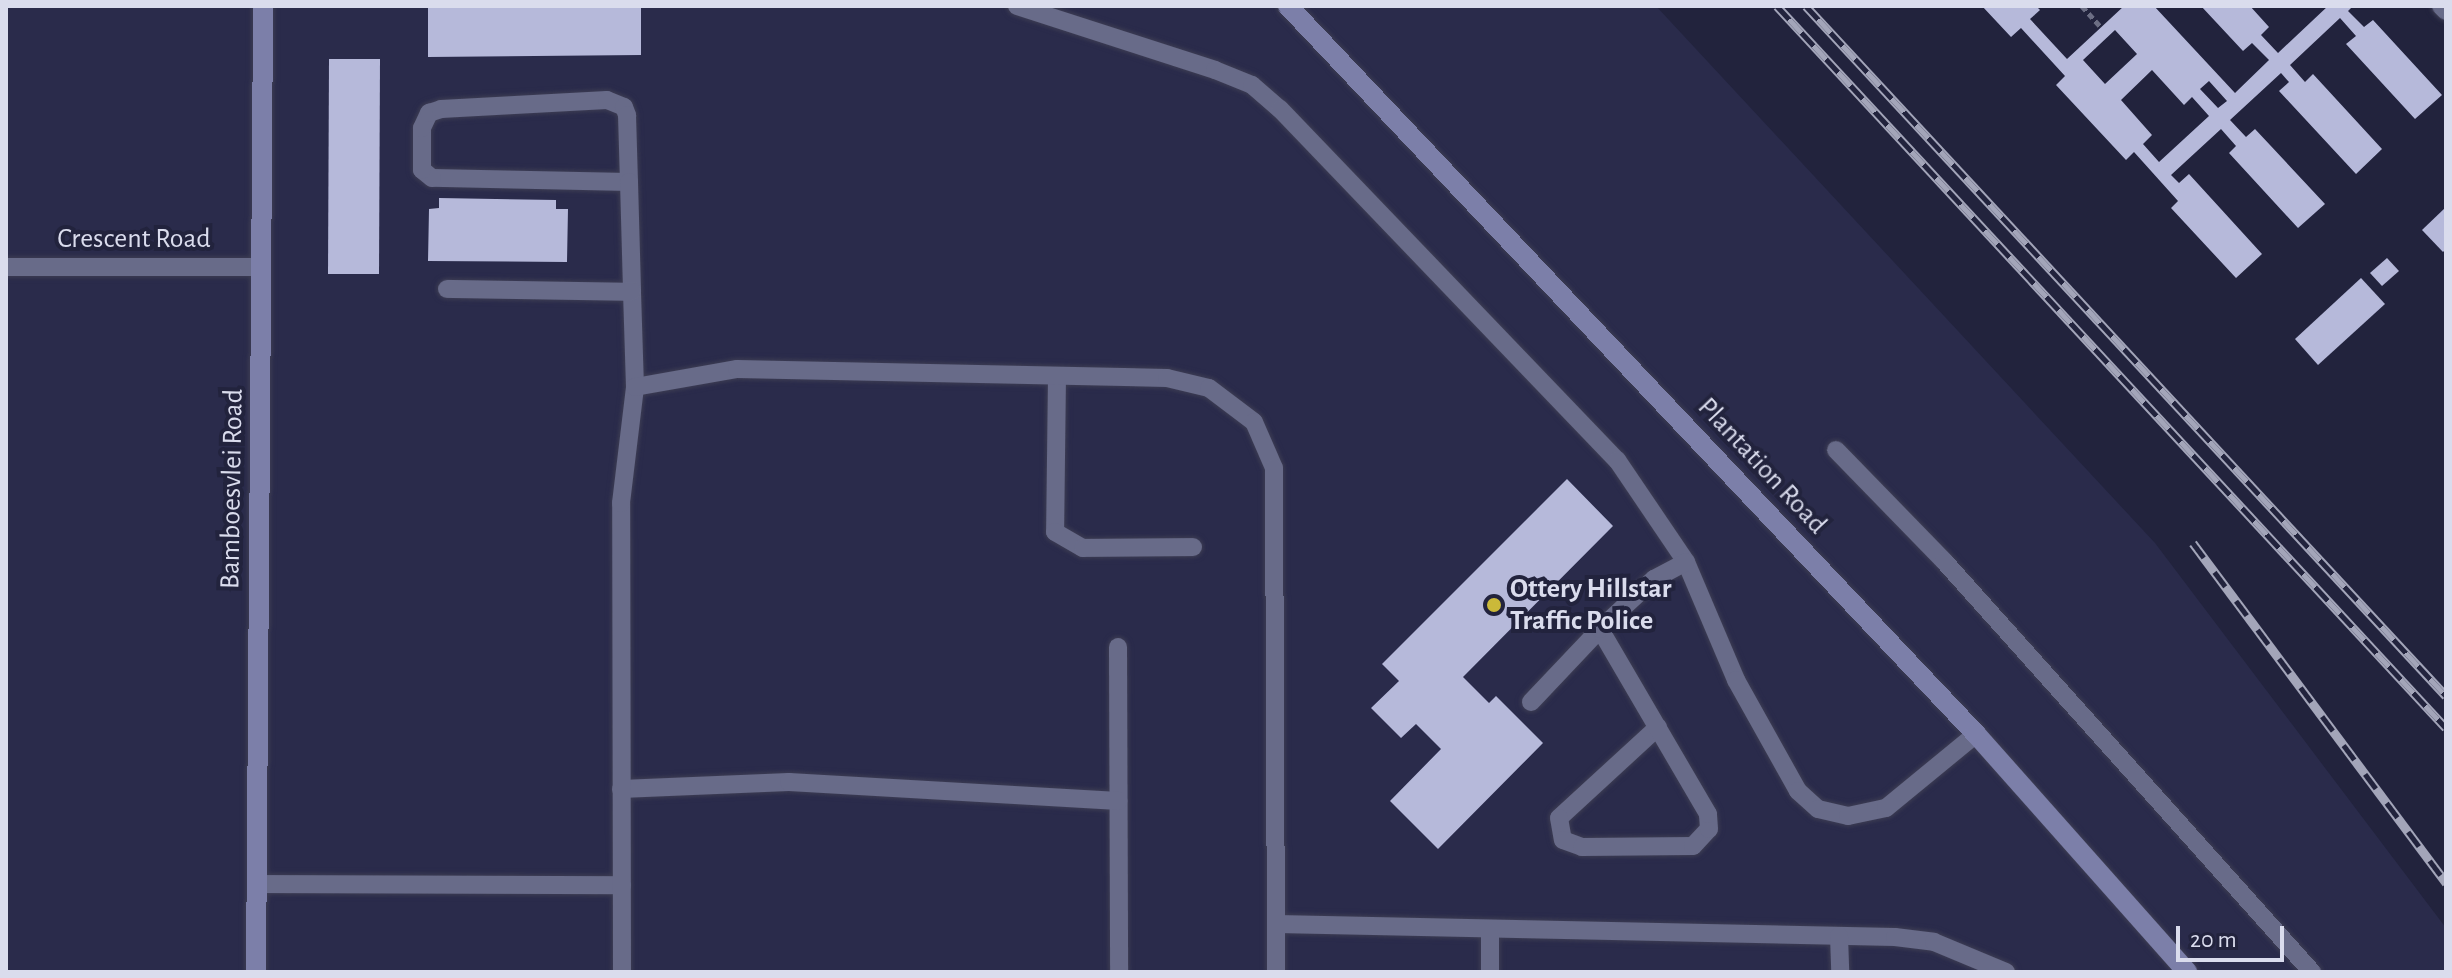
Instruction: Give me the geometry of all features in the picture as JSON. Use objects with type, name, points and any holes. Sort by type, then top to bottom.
[{"type":"street","name":"Bamboesvlei Road","points":[[256,972],[263,6]]},
{"type":"street","name":"Plantation Road","points":[[1288,6],[1976,734],[2187,972]]},
{"type":"lane","points":[[1017,6],[1215,70],[1252,85],[1271,101],[1617,460],[1686,562],[1736,680],[1798,791],[1818,809],[1848,816],[1886,808],[1976,734]]},
{"type":"lane","points":[[2441,6],[2446,11]]},
{"type":"lane","points":[[622,972],[621,503],[635,387],[632,292],[629,182],[627,115],[620,104],[607,100],[432,111],[422,128],[422,170],[432,178],[629,182]]},
{"type":"lane","name":"Crescent Road","points":[[6,267],[262,267]]},
{"type":"lane","points":[[447,289],[632,292]]},
{"type":"lane","points":[[635,387],[737,369],[1167,378],[1209,388],[1239,406],[1266,445],[1274,468],[1276,972]]},
{"type":"lane","points":[[1057,376],[1055,532],[1083,548],[1193,547]]},
{"type":"lane","points":[[1836,450],[1944,561],[2312,972]]},
{"type":"lane","points":[[1531,702],[1600,629],[1654,579],[1686,562]]},
{"type":"lane","points":[[1600,629],[1658,727],[1708,814],[1709,829],[1703,839],[1693,846],[1582,847],[1563,840],[1559,818],[1658,727]]},
{"type":"lane","points":[[1118,647],[1119,972]]},
{"type":"lane","points":[[621,789],[789,782],[1118,801]]},
{"type":"lane","points":[[256,884],[622,885]]},
{"type":"lane","points":[[1277,924],[1839,936],[1934,942],[2006,972]]},
{"type":"lane","points":[[1490,930],[1490,972]]},
{"type":"lane","points":[[1839,936],[1840,972]]},
{"type":"path","points":[[2082,6],[2101,27]]},
{"type":"shaded area","points":[[6,6],[1656,6],[2155,543],[2446,928],[2446,972],[6,972]]},
{"type":"building","points":[[428,6],[641,6],[641,55],[428,57]]},
{"type":"building","points":[[1982,6],[2036,6],[2040,10],[2030,19],[2067,59],[2124,6],[2154,6],[2235,93],[2269,60],[2252,43],[2243,51],[2201,6],[2250,6],[2269,27],[2261,35],[2278,53],[2328,6],[2353,6],[2348,11],[2364,27],[2373,20],[2442,95],[2415,119],[2346,44],[2356,36],[2340,18],[2290,65],[2305,82],[2313,74],[2382,149],[2356,174],[2279,91],[2289,82],[2281,73],[2230,120],[2246,137],[2255,129],[2325,204],[2298,228],[2229,153],[2236,146],[2221,129],[2171,175],[2179,183],[2189,174],[2262,254],[2236,278],[2171,208],[2178,201],[2134,152],[2126,160],[2056,85],[2065,76],[2021,28],[2011,37]],"holes":[[[2115,30],[2137,54],[2105,84],[2083,60]],[[2152,70],[2184,105],[2192,97],[2209,116],[2159,162],[2143,144],[2152,135],[2121,100]],[[2209,81],[2227,101],[2218,108],[2200,89]]]},
{"type":"building","points":[[329,59],[380,59],[379,274],[328,274]]},
{"type":"building","points":[[439,198],[556,200],[556,209],[568,209],[567,262],[428,261],[429,209],[439,208]]},
{"type":"building","points":[[2446,207],[2446,249],[2443,252],[2422,230]]},
{"type":"building","points":[[2387,258],[2399,271],[2382,286],[2370,273]]},
{"type":"building","points":[[2361,278],[2385,304],[2318,365],[2295,339]]},
{"type":"building","points":[[1567,479],[1613,526],[1463,677],[1489,703],[1496,696],[1543,743],[1438,849],[1390,801],[1441,749],[1416,724],[1401,738],[1371,708],[1399,681],[1382,664]]},
{"type":"railway","points":[[1777,6],[2446,728]]},
{"type":"railway","points":[[1806,6],[2446,696]]},
{"type":"railway","points":[[2193,543],[2446,883]]},
{"type":"place","name":"Ottery Hillstar Traffic Police","points":[[1494,605]]}]
